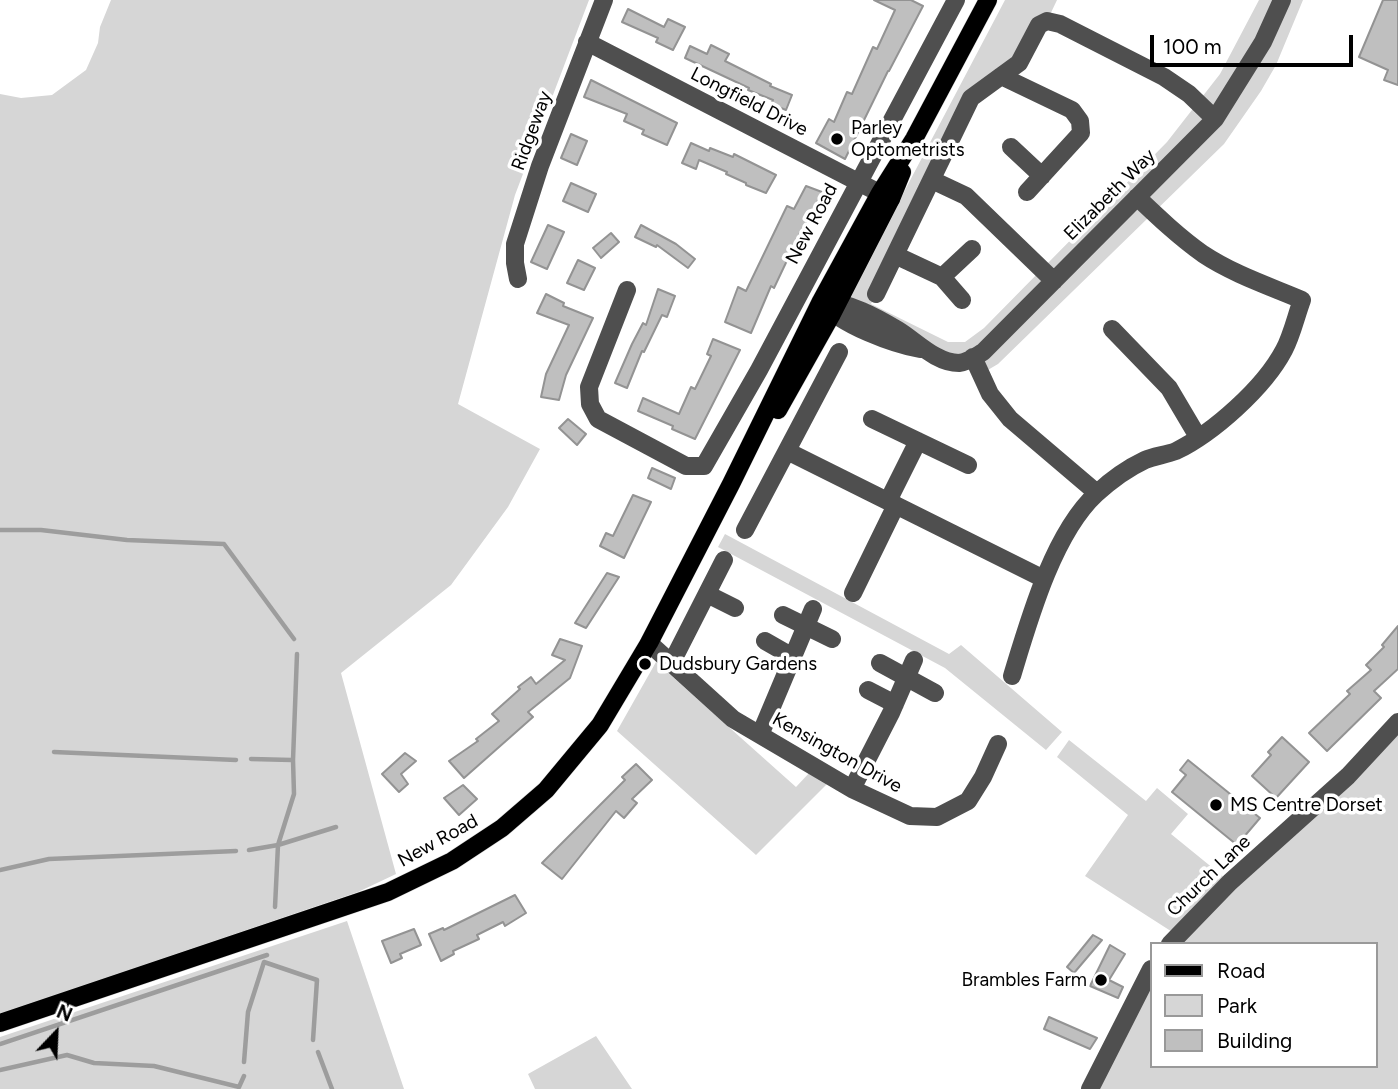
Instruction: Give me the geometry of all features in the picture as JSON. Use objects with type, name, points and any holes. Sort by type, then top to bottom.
[{"type":"main road","name":"New Road","points":[[0,1023],[388,892],[452,861],[502,828],[546,790],[600,725],[649,642],[731,484],[793,387],[914,139],[988,0]]},
{"type":"street","name":"Ridgeway","points":[[518,279],[515,244],[540,166],[604,0]]},
{"type":"street","name":"New Road","points":[[627,290],[589,387],[590,404],[598,419],[686,466],[704,466],[759,370],[956,0]]},
{"type":"street","name":"Elizabeth Way","points":[[973,358],[984,352],[1215,119],[1263,42],[1282,0]]},
{"type":"street","points":[[876,294],[971,98],[1019,63],[1039,24],[1047,21],[1060,24],[1164,77],[1189,94],[1215,119]]},
{"type":"street","name":"Longfield Drive","points":[[587,42],[886,196]]},
{"type":"street","points":[[1001,76],[1072,110],[1080,121],[1081,133],[1027,192]]},
{"type":"street","points":[[1010,147],[1042,176]]},
{"type":"street","points":[[932,180],[966,196],[1055,281]]},
{"type":"street","points":[[1012,677],[1044,579],[1080,511],[1097,493],[1146,460],[1174,452],[1220,424],[1258,385],[1284,350],[1302,300],[1240,274],[1204,254],[1169,227],[1137,197]]},
{"type":"street","points":[[942,277],[972,249]]},
{"type":"street","points":[[895,255],[942,277],[962,300]]},
{"type":"street","points":[[831,306],[898,330],[924,349],[956,363],[973,358],[990,394],[1010,419],[1097,493]]},
{"type":"street","points":[[1112,329],[1169,388],[1198,437]]},
{"type":"street","points":[[745,530],[839,352]]},
{"type":"street","points":[[872,419],[968,465]]},
{"type":"street","points":[[853,593],[918,441]]},
{"type":"street","points":[[787,451],[1044,579]]},
{"type":"street","points":[[671,664],[724,560]]},
{"type":"street","points":[[707,594],[735,607]]},
{"type":"street","points":[[783,615],[810,618],[832,639]]},
{"type":"street","points":[[760,735],[810,618]]},
{"type":"street","points":[[765,641],[793,657]]},
{"type":"street","name":"Kensington Drive","points":[[649,642],[733,719],[852,789],[910,816],[937,817],[968,801],[998,744]]},
{"type":"street","points":[[852,789],[914,660]]},
{"type":"street","points":[[880,663],[935,693]]},
{"type":"street","points":[[868,690],[895,704]]},
{"type":"street","name":"Church Lane","points":[[1172,942],[1230,882],[1348,776],[1398,722]]},
{"type":"street","points":[[1090,1089],[1150,971]]},
{"type":"green space","points":[[111,0],[589,0],[515,195],[458,404],[540,449],[508,507],[451,585],[341,673],[396,874],[358,892],[0,1014],[0,94],[21,98],[52,95],[86,70],[98,43],[100,27]]},
{"type":"green space","points":[[1005,0],[1057,0],[1047,21],[1019,63],[971,98],[871,304],[948,342],[965,342],[984,328],[1167,142],[1220,74],[1259,0],[1303,0],[1276,65],[1224,144],[998,364],[981,374],[964,362],[845,304]]},
{"type":"green space","points":[[725,534],[949,654],[961,645],[1062,732],[1046,750],[945,668],[718,547]]},
{"type":"green space","points":[[656,662],[796,787],[811,771],[827,784],[756,855],[617,731]]},
{"type":"green space","points":[[1398,722],[1398,1089],[1090,1089],[1150,971],[1150,1068],[1377,1068],[1377,942],[1172,942],[1177,935],[1085,876],[1128,815],[1057,757],[1069,740],[1146,801],[1157,788],[1188,814],[1171,834],[1230,882]]},
{"type":"green space","points":[[347,921],[404,1089],[0,1089],[0,1037]]},
{"type":"green space","points":[[596,1036],[632,1089],[535,1089],[528,1074]]},
{"type":"building","points":[[874,0],[911,0],[923,6],[845,159],[816,143],[829,119],[834,122],[847,92],[852,94],[873,47],[877,49],[895,10]]},
{"type":"building","points":[[1383,0],[1398,0],[1398,85],[1384,80],[1388,70],[1359,57]]},
{"type":"building","points":[[628,9],[664,27],[668,19],[685,27],[673,50],[656,42],[658,38],[622,22]]},
{"type":"building","points":[[711,45],[729,54],[725,61],[792,95],[786,110],[771,104],[773,100],[685,58],[690,46],[707,54]]},
{"type":"building","points":[[591,80],[677,123],[667,145],[642,134],[644,130],[624,121],[627,114],[584,97]]},
{"type":"building","points":[[571,134],[587,141],[577,165],[561,158]]},
{"type":"building","points":[[691,143],[709,151],[710,148],[733,157],[734,154],[776,175],[766,193],[699,160],[696,169],[682,163]]},
{"type":"building","points":[[571,183],[596,194],[588,212],[563,201]]},
{"type":"building","points":[[806,186],[822,192],[774,288],[771,286],[751,333],[725,322],[738,287],[746,291],[787,206],[794,209]]},
{"type":"building","points":[[548,225],[564,232],[547,269],[531,262]]},
{"type":"building","points":[[641,225],[676,244],[695,259],[688,268],[657,245],[656,247],[635,237]]},
{"type":"building","points":[[611,233],[619,242],[601,258],[593,248]]},
{"type":"building","points":[[578,260],[595,268],[584,290],[567,283]]},
{"type":"building","points":[[658,289],[675,296],[667,317],[662,315],[644,352],[642,351],[627,388],[615,383],[643,323],[646,325]]},
{"type":"building","points":[[546,294],[564,303],[563,306],[593,318],[566,375],[559,400],[541,397],[546,374],[569,325],[537,313]]},
{"type":"building","points":[[713,339],[740,350],[695,439],[638,411],[643,398],[679,414],[691,387],[695,389],[711,356],[707,354]]},
{"type":"building","points":[[568,419],[586,434],[577,445],[559,428]]},
{"type":"building","points":[[652,468],[675,478],[671,489],[648,478]]},
{"type":"building","points":[[633,495],[651,502],[624,558],[600,546],[606,533],[613,536]]},
{"type":"building","points":[[607,573],[619,577],[586,628],[575,623]]},
{"type":"building","points":[[1398,626],[1398,669],[1374,691],[1381,698],[1327,751],[1309,733],[1350,694],[1347,691],[1371,670],[1366,665],[1384,647],[1382,645]]},
{"type":"building","points":[[560,639],[582,646],[570,678],[528,712],[533,717],[464,778],[449,761],[478,741],[476,739],[499,721],[492,714],[520,689],[518,687],[531,677],[536,684],[565,660],[552,655]]},
{"type":"building","points":[[1282,737],[1309,762],[1276,798],[1252,776],[1271,755],[1268,752]]},
{"type":"building","points":[[405,753],[416,761],[401,774],[408,784],[399,792],[382,774]]},
{"type":"building","name":"MS Centre Dorset","points":[[1188,760],[1260,818],[1237,845],[1172,792],[1186,775],[1180,770]]},
{"type":"building","points":[[636,764],[652,780],[632,799],[637,803],[624,818],[616,811],[562,879],[542,863],[625,780],[622,777]]},
{"type":"building","points":[[463,785],[477,799],[459,815],[444,798]]},
{"type":"building","points":[[515,895],[526,913],[505,926],[503,922],[477,935],[479,939],[453,951],[454,954],[441,961],[429,934],[443,928],[444,930]]},
{"type":"building","points":[[414,929],[421,945],[400,954],[402,958],[391,963],[382,941]]},
{"type":"building","points":[[1093,935],[1102,940],[1074,973],[1067,967]]},
{"type":"building","points":[[1110,945],[1125,954],[1109,980],[1123,987],[1118,998],[1090,986]]},
{"type":"building","points":[[1049,1017],[1097,1038],[1090,1049],[1044,1029]]},
{"type":"waterway","points":[[0,530],[41,530],[127,540],[224,544],[294,639]]},
{"type":"waterway","points":[[275,907],[278,845],[294,794],[297,654]]},
{"type":"waterway","points":[[54,752],[236,760]]},
{"type":"waterway","points":[[251,759],[292,760]]},
{"type":"waterway","points":[[249,850],[278,845],[336,827]]},
{"type":"waterway","points":[[0,870],[49,859],[236,851]]},
{"type":"waterway","points":[[0,1044],[267,955]]},
{"type":"waterway","points":[[264,962],[317,980],[313,1040]]},
{"type":"waterway","points":[[244,1062],[248,1012],[264,962]]},
{"type":"waterway","points":[[318,1052],[332,1089]]},
{"type":"waterway","points":[[0,1070],[67,1055],[94,1063],[154,1066],[239,1087],[244,1076]]},
{"type":"place","name":"Parley Optometrists","points":[[837,139]]},
{"type":"place","name":"Dudsbury Gardens","points":[[645,664]]},
{"type":"place","name":"MS Centre Dorset","points":[[1216,805]]},
{"type":"place","name":"Brambles Farm","points":[[1101,980]]}]
